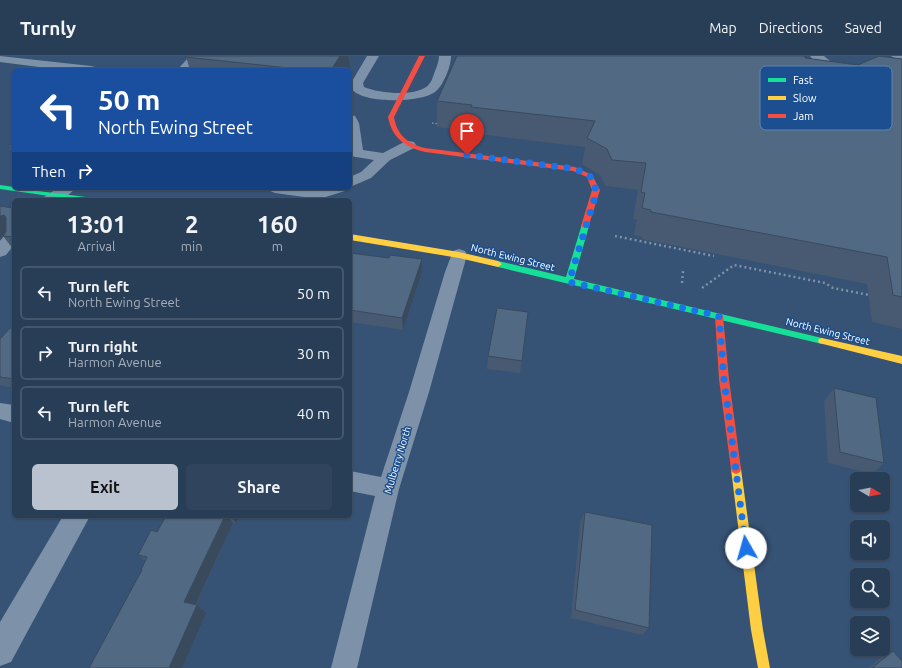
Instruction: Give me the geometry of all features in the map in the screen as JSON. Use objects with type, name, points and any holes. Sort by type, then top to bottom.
[{"type":"street","points":[[422,56],[391,117],[391,125],[399,138],[409,145],[425,150],[568,168],[581,171],[590,176],[595,185],[595,197],[569,282]]},
{"type":"street","points":[[0,187],[12,188]]},
{"type":"street","points":[[25,190],[82,198]]},
{"type":"street","name":"North Ewing Street","points":[[352,237],[459,255],[902,360]]},
{"type":"street","points":[[719,316],[724,379],[757,630],[764,668]]},
{"type":"street","points":[[0,651],[76,518]]},
{"type":"lane","points":[[373,56],[357,83],[358,89],[364,92],[400,97],[421,94],[430,90],[439,74],[445,60],[445,56]]},
{"type":"lane","points":[[897,56],[902,59]]},
{"type":"lane","points":[[0,59],[74,68]]},
{"type":"lane","points":[[190,63],[211,60]]},
{"type":"lane","points":[[352,121],[353,153],[385,157]]},
{"type":"lane","points":[[352,182],[366,175],[385,157],[409,145]]},
{"type":"lane","points":[[290,190],[319,194],[333,190]]},
{"type":"lane","points":[[0,251],[12,237]]},
{"type":"lane","name":"Mulberry North","points":[[344,668],[388,489],[419,392],[459,255]]},
{"type":"lane","points":[[0,411],[12,414]]},
{"type":"lane","points":[[352,481],[388,489]]},
{"type":"path","points":[[432,123],[439,124]]},
{"type":"path","points":[[615,236],[714,256]]},
{"type":"path","points":[[700,289],[734,265],[825,283],[833,288],[869,295]]},
{"type":"path","points":[[682,285],[683,271]]},
{"type":"building","points":[[340,56],[332,68],[288,68],[186,57]]},
{"type":"building","points":[[457,56],[805,56],[805,58],[858,65],[879,56],[902,59],[902,297],[893,295],[887,257],[651,212],[651,210],[642,208],[645,193],[641,192],[646,163],[612,160],[607,149],[587,138],[595,121],[471,107],[472,105],[437,101]]},
{"type":"building","points":[[0,206],[12,208],[12,237],[3,236],[6,232],[6,217],[4,215],[0,216]]},
{"type":"building","points":[[352,253],[389,258],[390,255],[422,259],[402,318],[352,310]]},
{"type":"building","points":[[497,308],[528,312],[522,361],[488,356]]},
{"type":"building","points":[[10,328],[12,328],[12,379],[0,377],[0,339]]},
{"type":"building","points":[[834,388],[876,398],[884,463],[840,452]]},
{"type":"building","points":[[585,512],[652,525],[649,628],[575,610]]},
{"type":"building","points":[[165,518],[224,518],[184,602],[197,605],[169,668],[89,668],[142,570],[147,557],[138,555],[151,530],[157,532]]},
{"type":"building","points":[[893,651],[902,661],[902,668],[872,668],[887,656],[890,656],[890,653]]},
{"type":"traffic: fast","points":[[0,187],[12,189]]},
{"type":"traffic: fast","points":[[22,190],[80,198]]},
{"type":"traffic: fast","points":[[569,282],[585,226]]},
{"type":"traffic: fast","points":[[498,264],[822,341]]},
{"type":"traffic: slow","points":[[352,237],[459,255],[498,264]]},
{"type":"traffic: slow","points":[[822,341],[902,360]]},
{"type":"traffic: slow","points":[[736,469],[757,630],[764,668]]},
{"type":"traffic: jam","points":[[422,56],[391,117],[392,124],[402,140],[412,146],[425,150],[575,169],[590,176],[596,190],[585,226]]},
{"type":"traffic: jam","points":[[719,316],[724,379],[736,469]]},
{"type":"route","points":[[467,155],[568,168],[581,171],[590,176],[595,185],[595,197],[569,282],[719,316],[724,379],[746,548]]}]
